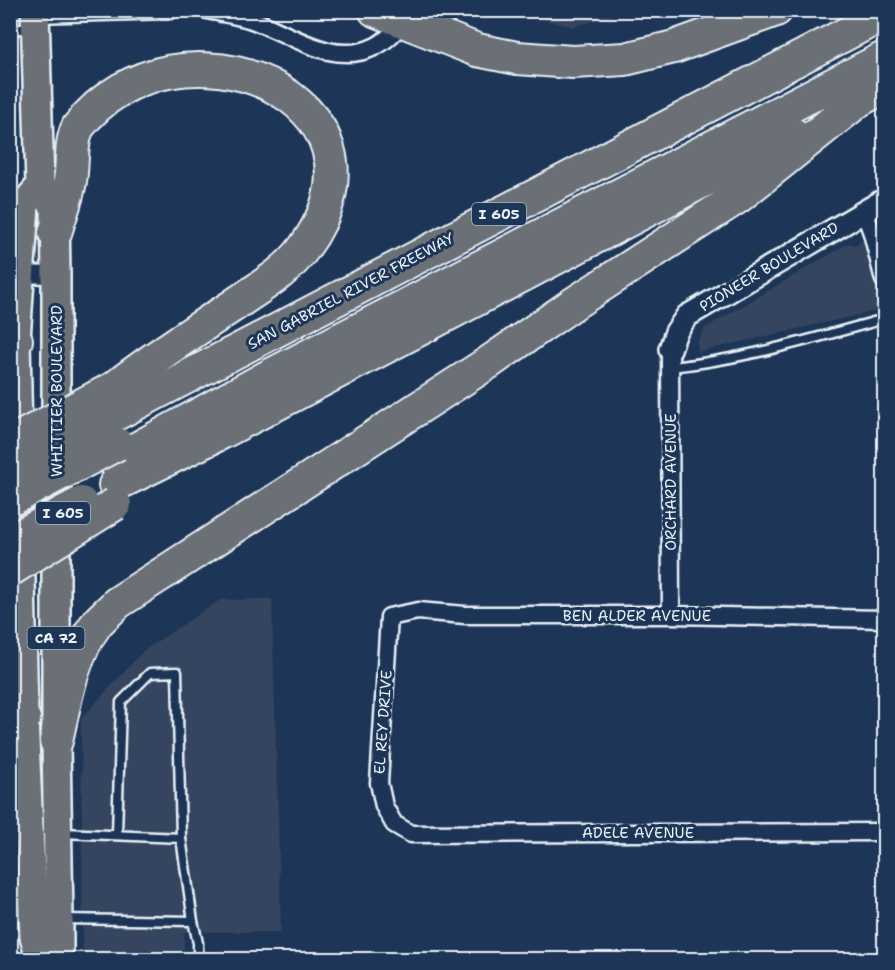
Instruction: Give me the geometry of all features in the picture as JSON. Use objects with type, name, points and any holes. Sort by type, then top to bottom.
[{"type":"highway","points":[[375,10],[410,16],[477,50],[517,58],[573,62],[625,59],[674,47],[776,10]]},
{"type":"highway","name":"SAN GABRIEL RIVER FREEWAY","points":[[10,541],[115,449],[885,14]]},
{"type":"highway","points":[[10,570],[115,449],[138,369],[282,272],[303,250],[318,227],[330,191],[332,157],[322,124],[305,94],[281,70],[258,56],[232,46],[201,43],[169,47],[139,58],[112,78],[93,102],[75,135],[70,182],[55,233]]},
{"type":"highway","points":[[10,514],[115,449],[885,44]]},
{"type":"highway","points":[[10,500],[269,376],[885,58]]},
{"type":"highway","points":[[56,741],[71,679],[85,645],[98,621],[117,603],[479,369],[576,302],[738,197],[871,94]]},
{"type":"highway","name":"SAN GABRIEL RIVER FREEWAY","points":[[10,470],[115,449],[221,433],[871,94]]},
{"type":"highway","points":[[10,443],[115,449]]},
{"type":"highway","points":[[10,749],[24,719]]},
{"type":"main road","name":"WHITTIER BOULEVARD","points":[[29,20],[40,186],[55,208],[56,741],[59,919],[58,949],[54,960]]},
{"type":"main road","name":"CA 72","points":[[40,186],[25,204],[16,274],[13,343],[24,719],[34,937],[41,960]]},
{"type":"street","points":[[29,20],[170,10]]},
{"type":"street","points":[[207,10],[250,19],[320,49],[336,53],[373,48],[410,16]]},
{"type":"street","name":"PIONEER BOULEVARD","points":[[670,358],[676,332],[687,316],[885,200]]},
{"type":"street","points":[[864,211],[885,280]]},
{"type":"street","points":[[16,274],[56,275]]},
{"type":"street","name":"ORCHARD AVENUE","points":[[670,358],[671,615]]},
{"type":"street","name":"BEN ALDER AVENUE","points":[[389,617],[418,611],[465,615],[671,615],[885,619]]},
{"type":"street","name":"EL REY DRIVE","points":[[389,617],[379,783],[384,806],[394,824]]},
{"type":"street","name":"ADELE AVENUE","points":[[394,824],[411,834],[885,832]]},
{"type":"lane","points":[[670,358],[690,365],[800,342],[885,319]]},
{"type":"lane","points":[[117,834],[121,702],[150,674],[177,672],[181,838],[192,921],[198,943],[198,960]]},
{"type":"lane","points":[[57,833],[181,838]]},
{"type":"lane","points":[[59,919],[192,921]]},
{"type":"shaded area","points":[[509,11],[627,11],[573,27]]},
{"type":"shaded area","points":[[884,230],[884,309],[698,352],[697,342],[705,328],[849,243],[854,245]]},
{"type":"shaded area","points":[[272,599],[281,932],[184,932],[184,959],[83,959],[81,719],[143,651],[220,600]]}]
